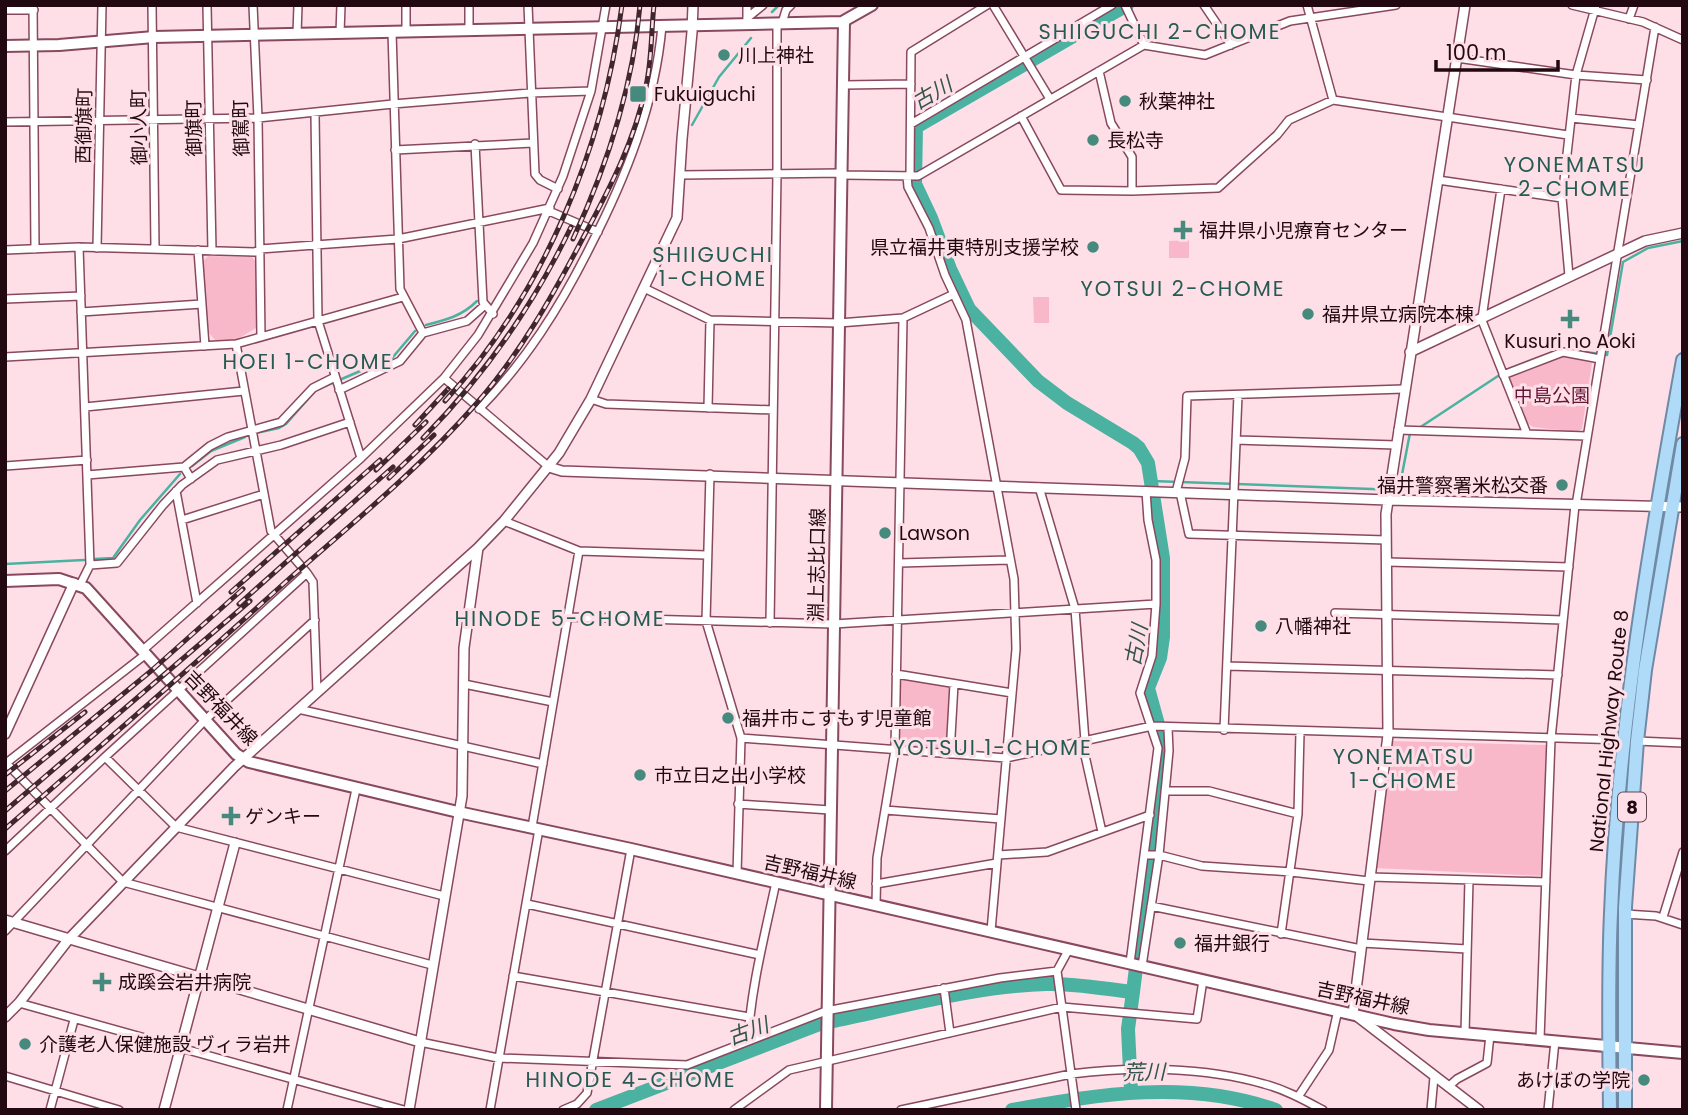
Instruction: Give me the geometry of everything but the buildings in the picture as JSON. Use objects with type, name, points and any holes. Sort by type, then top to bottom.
[{"type":"highway","name":"National Highway Route 8","points":[[1625,1110],[1625,914],[1631,741],[1640,609],[1683,360]]},
{"type":"highway","name":"National Highway Route 8","points":[[1610,1110],[1611,913],[1631,741],[1677,507],[1683,444]]},
{"type":"main road","points":[[5,47],[153,37],[662,26],[748,21],[844,22],[872,5]]},
{"type":"main road","name":"淵上志比口線","points":[[826,1110],[844,22]]},
{"type":"main road","points":[[5,580],[59,579],[77,584]]},
{"type":"main road","name":"吉野福井線","points":[[77,584],[97,599],[242,759],[356,789],[1418,1028],[1683,1053]]},
{"type":"street","name":"西御旗町","points":[[97,248],[102,5]]},
{"type":"street","name":"御小人町","points":[[152,5],[155,248]]},
{"type":"street","name":"御旗町","points":[[208,5],[212,251]]},
{"type":"street","name":"御駕町","points":[[253,5],[258,118],[261,337]]},
{"type":"street","points":[[297,34],[298,5]]},
{"type":"street","points":[[340,33],[341,5]]},
{"type":"street","points":[[406,5],[406,32]]},
{"type":"street","points":[[469,5],[469,30]]},
{"type":"street","points":[[528,5],[535,174],[540,180],[558,189]]},
{"type":"street","points":[[432,965],[123,882],[6,764],[144,652],[361,458],[444,378],[493,314],[549,210],[591,91],[606,5]]},
{"type":"street","points":[[5,1017],[68,940],[242,759],[478,548],[504,521],[559,453],[591,399],[678,216],[681,139],[693,25],[692,5]]},
{"type":"street","points":[[747,5],[748,21]]},
{"type":"street","points":[[748,21],[762,5]]},
{"type":"street","points":[[770,623],[779,23],[791,5]]},
{"type":"street","points":[[987,5],[911,52],[908,187],[929,228],[966,320],[1013,579],[1016,649],[991,931]]},
{"type":"street","points":[[993,5],[1050,99]]},
{"type":"street","points":[[911,124],[1112,5]]},
{"type":"street","points":[[1125,5],[1144,45]]},
{"type":"street","points":[[1215,5],[1206,8],[1231,45]]},
{"type":"street","points":[[1307,5],[1333,100]]},
{"type":"street","points":[[680,175],[918,176],[1144,45],[1205,55],[1290,21],[1396,5]]},
{"type":"street","points":[[1465,5],[1388,500],[1388,735],[1354,1014],[1479,1110]]},
{"type":"street","points":[[1572,5],[1596,8],[1655,27],[1683,40]]},
{"type":"street","points":[[1629,19],[1634,5]]},
{"type":"street","points":[[5,10],[34,8],[35,249]]},
{"type":"street","points":[[1569,276],[1562,198],[1568,135],[1576,75],[1596,8]]},
{"type":"street","points":[[479,409],[515,370],[544,329],[598,232],[639,137],[653,85],[662,26]]},
{"type":"street","points":[[1540,1040],[1551,739],[1576,505],[1655,27]]},
{"type":"street","points":[[392,32],[400,289],[423,333]]},
{"type":"street","points":[[1457,58],[1576,75],[1647,80]]},
{"type":"street","points":[[1100,71],[1111,123],[1132,157],[1132,191]]},
{"type":"street","points":[[844,85],[911,84]]},
{"type":"street","points":[[5,122],[258,118],[393,104],[591,91]]},
{"type":"street","points":[[1021,116],[1061,190],[1218,188],[1277,135],[1289,120],[1333,100],[1568,135]]},
{"type":"street","points":[[315,114],[318,321],[361,458]]},
{"type":"street","points":[[1571,118],[1639,125]]},
{"type":"street","points":[[395,150],[533,143]]},
{"type":"street","points":[[475,144],[483,302],[493,314]]},
{"type":"street","points":[[1438,180],[1562,198]]},
{"type":"street","points":[[1501,189],[1481,318],[1527,434]]},
{"type":"street","points":[[5,250],[79,247],[254,251],[398,239],[549,210],[598,232]]},
{"type":"street","points":[[1410,352],[1646,241],[1683,233]]},
{"type":"street","points":[[5,734],[77,584],[90,565],[79,247]]},
{"type":"street","points":[[198,250],[205,346]]},
{"type":"street","points":[[644,288],[710,320],[839,323],[903,318],[954,294]]},
{"type":"street","points":[[5,299],[80,296]]},
{"type":"street","points":[[5,357],[236,344],[403,297]]},
{"type":"street","points":[[81,312],[202,304]]},
{"type":"street","points":[[340,390],[400,361],[423,333],[467,321],[485,305]]},
{"type":"street","points":[[876,905],[877,858],[895,750],[903,318]]},
{"type":"street","points":[[708,408],[710,320]]},
{"type":"street","points":[[236,344],[273,535],[313,580],[317,692]]},
{"type":"street","points":[[1503,375],[1563,352],[1600,359]]},
{"type":"street","points":[[87,475],[184,467],[210,446],[251,429],[281,422],[313,388],[335,377]]},
{"type":"street","points":[[444,378],[549,467],[558,470],[1388,500],[1677,507]]},
{"type":"street","points":[[1386,540],[1189,534],[1178,492],[1185,458],[1187,396],[1404,389]]},
{"type":"street","points":[[85,407],[244,391]]},
{"type":"street","points":[[1224,730],[1238,394]]},
{"type":"street","points":[[591,399],[606,404],[773,410]]},
{"type":"street","points":[[90,565],[117,563],[176,491],[217,460],[288,443],[349,422]]},
{"type":"street","points":[[1398,430],[1587,436]]},
{"type":"street","points":[[1236,440],[1396,445]]},
{"type":"street","points":[[5,466],[87,460]]},
{"type":"street","points":[[184,467],[191,478]]},
{"type":"street","points":[[710,474],[706,621],[741,738],[737,874]]},
{"type":"street","points":[[1039,487],[1076,610],[1084,741],[1102,832]]},
{"type":"street","points":[[176,491],[197,603]]},
{"type":"street","points":[[1136,965],[1158,748],[1140,693],[1152,656],[1156,604],[1156,561],[1148,520],[1146,491]]},
{"type":"street","points":[[182,520],[264,494]]},
{"type":"street","points":[[504,521],[579,551],[706,555]]},
{"type":"street","points":[[19,1003],[407,1110],[462,796],[464,648],[478,548]]},
{"type":"street","points":[[490,1110],[527,904],[542,764],[579,551]]},
{"type":"street","points":[[899,563],[1009,560]]},
{"type":"street","points":[[1387,562],[1569,567]]},
{"type":"street","points":[[5,851],[307,573]]},
{"type":"street","points":[[566,617],[834,624],[1156,604]]},
{"type":"street","points":[[1335,613],[1563,620]]},
{"type":"street","points":[[5,930],[9,921],[205,720],[315,620]]},
{"type":"street","points":[[1227,666],[1558,675]]},
{"type":"street","points":[[896,674],[1012,693]]},
{"type":"street","points":[[464,684],[553,702]]},
{"type":"street","points":[[950,754],[954,684]]},
{"type":"street","points":[[298,709],[542,764]]},
{"type":"street","points":[[741,738],[1006,758],[1152,726],[1683,743]]},
{"type":"street","points":[[1136,965],[1151,906],[1159,855],[1169,751],[1168,728]]},
{"type":"street","points":[[1281,934],[1298,814],[1300,732]]},
{"type":"street","points":[[105,757],[176,827],[444,896]]},
{"type":"street","points":[[287,1110],[356,789]]},
{"type":"street","points":[[1165,791],[1209,791],[1298,814]]},
{"type":"street","points":[[738,804],[830,810]]},
{"type":"street","points":[[885,810],[1001,819]]},
{"type":"street","points":[[876,884],[939,875],[997,859],[1047,852],[1150,815]]},
{"type":"street","points":[[164,1110],[235,843]]},
{"type":"street","points":[[563,1110],[578,1107],[587,1093],[631,849]]},
{"type":"street","points":[[1663,917],[1682,863],[1683,852]]},
{"type":"street","points":[[1146,855],[1159,855],[1202,866],[1370,879],[1546,882]]},
{"type":"street","points":[[1465,1033],[1469,880]]},
{"type":"street","points":[[748,1040],[749,1017],[760,955],[776,883]]},
{"type":"street","points":[[527,904],[760,955]]},
{"type":"street","points":[[1151,906],[1281,934],[1361,946],[1467,948]]},
{"type":"street","points":[[1625,914],[1663,917],[1683,925]]},
{"type":"street","points":[[9,921],[420,1042],[499,1058],[592,1063],[687,1065],[748,1040],[826,1018],[1000,978],[1057,974]]},
{"type":"street","points":[[1069,949],[1057,974],[1076,1110]]},
{"type":"street","points":[[513,976],[749,1017]]},
{"type":"street","points":[[734,1110],[789,1070],[1062,1007],[1197,1019],[1203,980]]},
{"type":"street","points":[[945,990],[950,1033]]},
{"type":"street","points":[[1298,1097],[1329,1050],[1338,1010]]},
{"type":"street","points":[[50,1110],[74,1020]]},
{"type":"street","points":[[1448,1087],[1487,1063],[1490,1035]]},
{"type":"street","points":[[1548,1110],[1555,1041]]},
{"type":"street","points":[[901,1110],[1099,1070],[1200,1073],[1256,1082],[1298,1097],[1323,1110]]},
{"type":"street","points":[[5,1076],[118,1110]]},
{"type":"street","points":[[1431,1110],[1434,1077]]},
{"type":"green space","points":[[1189,240],[1189,258],[1169,258],[1169,241]]},
{"type":"green space","points":[[208,256],[252,257],[257,263],[256,328],[236,340],[215,340],[208,332],[203,261]]},
{"type":"green space","points":[[1033,297],[1049,297],[1049,323],[1034,323]]},
{"type":"green space","name":"中島公園","points":[[1562,355],[1592,363],[1582,429],[1576,432],[1533,427],[1527,423],[1508,376]]},
{"type":"green space","points":[[896,674],[954,684],[950,754],[895,750]]},
{"type":"green space","points":[[1391,741],[1548,745],[1543,876],[1375,868]]},
{"type":"waterway","points":[[772,12],[779,5]]},
{"type":"waterway","name":"古川","points":[[596,1110],[817,1025],[915,1003],[994,988],[1046,984],[1133,992],[1164,746],[1148,688],[1160,658],[1163,637],[1163,558],[1148,463],[1133,443],[1067,403],[1038,381],[969,309],[915,184],[916,127],[1127,5]]},
{"type":"waterway","points":[[692,125],[719,77],[751,38]]},
{"type":"waterway","points":[[1563,349],[1607,355],[1623,262],[1648,248],[1683,241]]},
{"type":"waterway","points":[[426,325],[460,314],[477,301]]},
{"type":"waterway","points":[[256,433],[286,424],[316,390],[393,357],[415,331]]},
{"type":"waterway","points":[[1419,428],[1501,374]]},
{"type":"waterway","points":[[1152,481],[1399,490],[1410,433]]},
{"type":"waterway","points":[[192,466],[211,451],[245,437]]},
{"type":"waterway","points":[[94,559],[113,558],[140,520],[180,474]]},
{"type":"waterway","points":[[5,564],[84,560]]},
{"type":"waterway","points":[[1131,1091],[1128,1029],[1133,992]]},
{"type":"waterway","name":"荒川","points":[[1012,1110],[1144,1092],[1210,1095],[1243,1100],[1276,1110]]},
{"type":"railway","points":[[445,401],[480,359],[512,314],[564,217],[584,166],[600,113],[622,5]]},
{"type":"railway","points":[[573,239],[597,183],[617,125],[637,35],[640,5]]},
{"type":"railway","points":[[5,829],[386,494],[455,428],[492,385],[548,302],[621,163],[646,86],[654,5]]},
{"type":"railway","points":[[423,438],[467,390],[506,338],[541,284],[571,227]]},
{"type":"railway","points":[[415,425],[448,389]]},
{"type":"railway","points":[[376,470],[426,422]]},
{"type":"railway","points":[[389,478],[434,435]]},
{"type":"railway","points":[[231,592],[380,460]]},
{"type":"railway","points":[[239,604],[393,467]]},
{"type":"railway","points":[[5,791],[151,671],[243,589]]},
{"type":"railway","points":[[5,811],[250,601]]},
{"type":"railway","points":[[5,775],[85,712]]},
{"type":"place","name":"川上神社","points":[[724,55]]},
{"type":"place","name":"Fukuiguchi","points":[[638,94]]},
{"type":"place","name":"秋葉神社","points":[[1125,101]]},
{"type":"place","name":"長松寺","points":[[1093,140]]},
{"type":"place","name":"福井県小児療育センター","points":[[1183,230]]},
{"type":"place","name":"県立福井東特別支援学校","points":[[1093,247]]},
{"type":"place","name":"福井県立病院本棟","points":[[1308,314]]},
{"type":"place","name":"Kusuri no Aoki","points":[[1570,319]]},
{"type":"place","name":"福井警察署米松交番","points":[[1562,485]]},
{"type":"place","name":"Lawson","points":[[885,533]]},
{"type":"place","name":"八幡神社","points":[[1261,626]]},
{"type":"place","name":"福井市こすもす児童館","points":[[728,718]]},
{"type":"place","name":"市立日之出小学校","points":[[640,775]]},
{"type":"place","name":"ゲンキー","points":[[231,816]]},
{"type":"place","name":"福井銀行","points":[[1180,943]]},
{"type":"place","name":"成蹊会岩井病院","points":[[102,982]]},
{"type":"place","name":"介護老人保健施設 ヴィラ岩井","points":[[25,1044]]},
{"type":"place","name":"あけぼの学院","points":[[1644,1080]]},
{"type":"district","name":"SHIIGUCHI 2-CHOME","points":[[1160,31]]},
{"type":"district","name":"YONEMATSU 2-CHOME","points":[[1575,176]]},
{"type":"district","name":"SHIIGUCHI 1-CHOME","points":[[713,266]]},
{"type":"district","name":"YOTSUI 2-CHOME","points":[[1183,288]]},
{"type":"district","name":"HOEI 1-CHOME","points":[[308,361]]},
{"type":"district","name":"HINODE 5-CHOME","points":[[560,618]]},
{"type":"district","name":"YOTSUI 1-CHOME","points":[[993,747]]},
{"type":"district","name":"YONEMATSU 1-CHOME","points":[[1404,768]]},
{"type":"district","name":"HINODE 4-CHOME","points":[[631,1079]]}]
